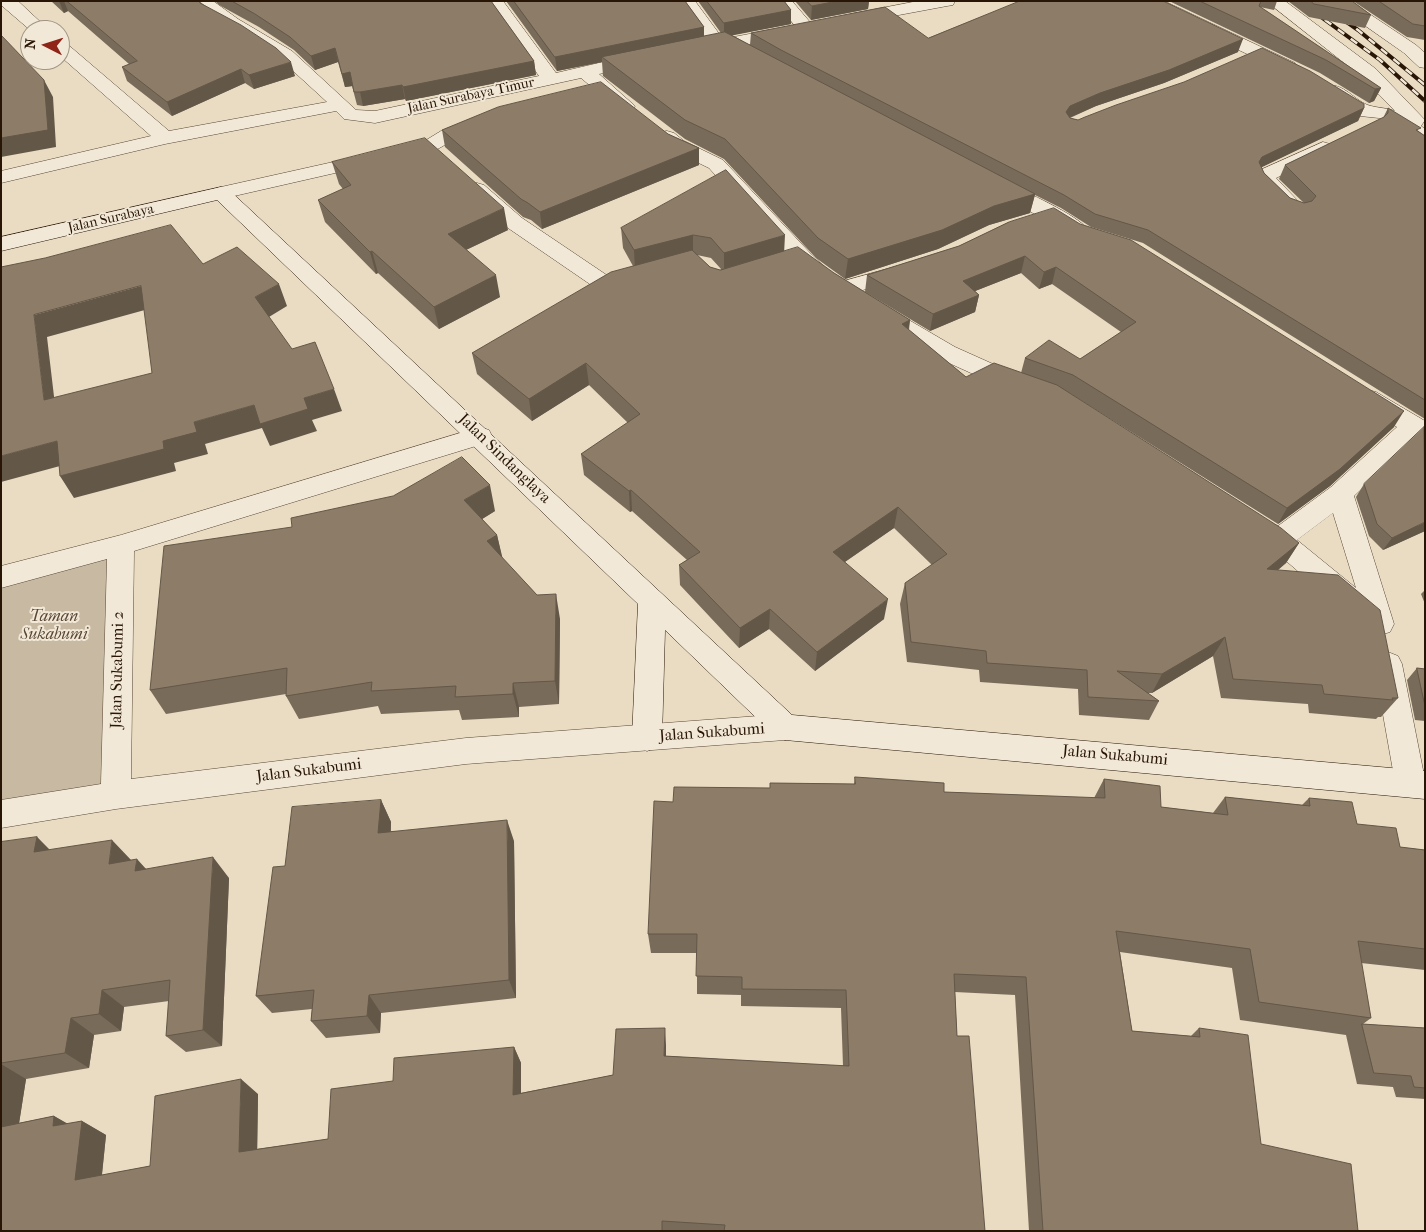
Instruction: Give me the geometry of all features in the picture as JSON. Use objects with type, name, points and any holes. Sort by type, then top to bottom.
[{"type":"street","points":[[7,1],[29,20]]},
{"type":"street","name":"Jalan Surabaya Timur","points":[[202,1],[212,11],[252,33],[287,56],[355,117],[375,117],[550,78],[623,64]]},
{"type":"street","points":[[494,1],[517,30],[550,78]]},
{"type":"street","points":[[686,1],[723,44],[750,56]]},
{"type":"street","points":[[783,1],[806,28]]},
{"type":"street","points":[[690,50],[947,1]]},
{"type":"street","points":[[1150,1],[1311,78],[1364,120],[1381,112],[1398,118],[1425,138]]},
{"type":"street","points":[[1274,1],[1369,73],[1425,130]]},
{"type":"street","points":[[1338,1],[1410,49],[1425,63]]},
{"type":"street","points":[[1234,63],[1259,52]]},
{"type":"street","points":[[70,56],[165,138]]},
{"type":"street","points":[[585,72],[597,93],[638,115]]},
{"type":"street","points":[[1,177],[165,138],[340,105]]},
{"type":"street","name":"Jalan Surabaya","points":[[1,244],[221,193],[436,153],[448,135],[494,116]]},
{"type":"street","points":[[654,127],[678,145],[716,164],[793,261],[942,351],[986,373],[1032,389]]},
{"type":"street","points":[[1298,209],[1267,182],[1265,175],[1339,140]]},
{"type":"street","points":[[465,178],[516,223],[608,286],[655,273]]},
{"type":"street","points":[[983,178],[1091,237]]},
{"type":"street","name":"Jalan Sindanglaya","points":[[221,193],[480,436],[785,727]]},
{"type":"street","points":[[1025,224],[1052,215]]},
{"type":"street","points":[[841,289],[921,265]]},
{"type":"street","points":[[1279,540],[1340,494],[1419,430],[1354,389]]},
{"type":"street","points":[[1,577],[121,545],[480,436]]},
{"type":"street","points":[[1340,494],[1380,624],[1417,784]]},
{"type":"street","points":[[1247,520],[1279,540],[1380,624]]},
{"type":"street","name":"Jalan Sukabumi 2","points":[[116,795],[121,545]]},
{"type":"street","points":[[647,738],[652,600]]},
{"type":"street","name":"Jalan Sukabumi","points":[[1,814],[116,795],[466,751],[785,727],[1417,784]]},
{"type":"green space","name":"Taman Sukabumi","points":[[109,555],[101,788],[1,805],[1,585]]},
{"type":"building","points":[[67,1],[199,1],[276,48],[291,62],[249,75],[241,69],[167,102],[122,67],[137,61]]},
{"type":"building","points":[[232,1],[491,1],[534,61],[403,87],[402,85],[354,92],[350,72],[342,74],[335,48],[311,56],[290,37]]},
{"type":"building","points":[[514,1],[685,1],[704,27],[555,57]]},
{"type":"building","points":[[707,1],[784,1],[791,10],[724,23]]},
{"type":"building","points":[[807,1],[838,1],[812,6]]},
{"type":"building","points":[[1020,1],[1163,1],[1243,39],[1169,70],[1100,93],[1070,106],[1066,112],[1070,118],[1078,120],[1184,82],[1262,48],[1310,71],[1364,104],[1364,108],[1262,157],[1259,162],[1264,173],[1290,198],[1304,203],[1312,201],[1316,196],[1285,165],[1384,117],[1388,113],[1388,108],[1421,128],[1416,130],[1425,136],[1425,400],[1148,230],[1095,214],[1064,195],[751,33],[885,7],[928,38]]},
{"type":"building","points":[[1200,1],[1261,1],[1259,6],[1381,88],[1375,89],[1326,60]]},
{"type":"building","points":[[1311,1],[1352,1],[1371,15],[1314,4]]},
{"type":"building","points":[[1379,1],[1425,1],[1425,26],[1413,24]]},
{"type":"building","points":[[725,32],[1035,194],[994,206],[942,230],[848,259],[818,238],[725,139],[685,120],[602,57]]},
{"type":"building","points":[[1,35],[20,55],[20,70],[34,70],[44,80],[48,130],[1,138]]},
{"type":"building","points":[[601,82],[668,134],[699,148],[540,212],[521,199],[442,130],[498,107]]},
{"type":"building","points":[[425,138],[504,208],[448,234],[496,275],[434,307],[372,251],[370,252],[318,200],[351,185],[332,162]]},
{"type":"building","points":[[726,170],[785,235],[724,253],[711,238],[693,235],[634,250],[621,228]]},
{"type":"building","points":[[1054,208],[1080,224],[1131,240],[1404,411],[1340,469],[1287,508],[1073,375],[1025,358],[1049,340],[1080,359],[1136,322],[1056,267],[1044,272],[1025,256],[963,281],[979,295],[933,314],[867,275],[959,246],[1009,222]]},
{"type":"building","points":[[171,225],[203,264],[237,247],[279,284],[255,297],[292,349],[315,342],[334,389],[304,398],[308,409],[260,424],[254,405],[194,422],[197,432],[163,441],[164,449],[60,476],[57,441],[1,456],[1,267],[45,258]],"holes":[[[141,286],[152,373],[44,400],[34,315]]]},
{"type":"building","points":[[798,247],[834,273],[910,320],[902,324],[966,377],[994,363],[1057,385],[1281,528],[1299,543],[1267,569],[1338,575],[1380,610],[1398,698],[1392,698],[1393,700],[1324,694],[1322,685],[1233,679],[1225,637],[1162,674],[1117,671],[1159,701],[1088,697],[1087,670],[987,663],[986,651],[911,642],[905,583],[947,554],[898,507],[833,552],[888,599],[817,652],[770,609],[740,628],[679,565],[700,552],[631,490],[629,491],[581,454],[640,414],[586,363],[529,399],[472,353],[611,272],[692,250],[710,267],[720,270]]},
{"type":"building","points":[[1424,427],[1425,522],[1392,538],[1377,524],[1364,484]]},
{"type":"building","points":[[462,457],[490,485],[464,500],[497,535],[487,541],[537,595],[556,594],[555,681],[513,683],[513,694],[455,697],[456,686],[371,691],[372,682],[286,696],[287,668],[150,690],[164,546],[292,527],[291,518],[393,496]]},
{"type":"building","points":[[1417,668],[1425,669],[1425,706]]},
{"type":"building","points":[[855,777],[944,783],[944,792],[1105,798],[1104,779],[1160,786],[1161,807],[1228,815],[1225,797],[1310,806],[1309,798],[1352,802],[1357,824],[1396,828],[1400,847],[1425,850],[1425,949],[1358,941],[1371,1018],[1259,1002],[1250,949],[1116,931],[1132,1031],[1200,1037],[1199,1028],[1248,1035],[1261,1144],[1351,1164],[1358,1231],[1043,1231],[1026,977],[954,974],[957,1036],[969,1036],[985,1231],[724,1231],[725,1225],[662,1221],[662,1231],[1,1231],[1,1127],[54,1116],[53,1126],[82,1121],[75,1180],[150,1166],[155,1096],[241,1079],[239,1152],[328,1139],[331,1089],[393,1081],[394,1058],[514,1047],[513,1095],[613,1075],[616,1029],[665,1028],[664,1056],[849,1066],[846,990],[742,989],[742,977],[696,976],[697,934],[648,934],[654,801],[673,802],[674,787],[770,788],[770,783],[855,784]]},
{"type":"building","points":[[381,800],[378,833],[507,820],[509,980],[369,995],[367,1016],[311,1021],[314,990],[256,996],[273,867],[285,866],[292,807]]},
{"type":"building","points":[[37,837],[34,852],[112,840],[109,864],[137,859],[135,871],[213,857],[203,1030],[166,1036],[170,980],[102,990],[99,1014],[71,1018],[65,1053],[1,1063],[1,842]]},
{"type":"building","points":[[1362,1024],[1425,1028],[1425,1088],[1414,1087],[1411,1076],[1374,1073]]},
{"type":"railway","points":[[1299,1],[1380,60],[1425,101]]},
{"type":"railway","points":[[1317,1],[1358,30],[1425,85]]}]
